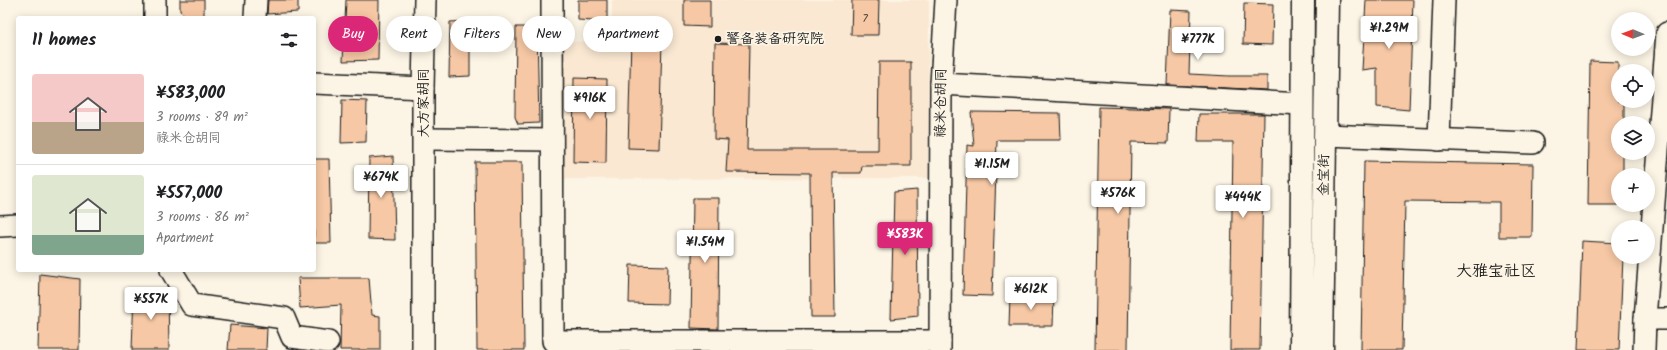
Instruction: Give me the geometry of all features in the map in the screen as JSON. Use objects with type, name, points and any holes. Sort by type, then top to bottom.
[{"type":"main road","name":"金宝街","points":[[1301,350],[1303,0]]},
{"type":"main road","name":"金宝街","points":[[1322,350],[1327,0]]},
{"type":"street","points":[[154,0],[155,16]]},
{"type":"street","points":[[255,16],[256,0]]},
{"type":"street","name":"大方家胡同","points":[[423,350],[423,88],[425,0]]},
{"type":"street","points":[[552,0],[553,341],[940,345]]},
{"type":"street","name":"禄米仓胡同","points":[[940,345],[941,84],[946,0]]},
{"type":"street","points":[[1439,140],[1444,0]]},
{"type":"street","points":[[1644,350],[1645,319],[1667,33]]},
{"type":"street","points":[[316,83],[423,88]]},
{"type":"street","points":[[941,84],[1302,104]]},
{"type":"street","points":[[1325,135],[1533,143]]},
{"type":"street","points":[[424,139],[552,140]]},
{"type":"street","points":[[0,226],[16,225]]},
{"type":"street","points":[[172,272],[192,305],[284,318],[292,336],[328,342]]},
{"type":"street","points":[[1645,319],[1667,319]]},
{"type":"shaded area","points":[[612,0],[929,0],[928,178],[562,179],[560,52],[575,52],[575,42],[583,42],[583,52],[673,52],[673,16],[612,16]]},
{"type":"building","points":[[180,0],[204,0],[204,16],[186,16],[180,11]]},
{"type":"building","points":[[268,0],[298,0],[298,12],[267,14]]},
{"type":"building","points":[[346,0],[379,0],[378,60],[343,61],[343,52],[378,52],[378,16],[345,16]]},
{"type":"building","points":[[578,0],[607,0],[607,16],[583,16],[583,20],[578,20]]},
{"type":"building","points":[[684,0],[710,0],[710,27],[684,26]]},
{"type":"building","points":[[852,0],[879,0],[878,35],[851,35]]},
{"type":"building","points":[[1366,0],[1413,0],[1409,110],[1377,107],[1377,68],[1362,70]]},
{"type":"building","points":[[1244,3],[1273,4],[1272,45],[1243,44]]},
{"type":"building","points":[[1170,10],[1191,11],[1189,74],[1267,76],[1267,90],[1167,85]]},
{"type":"building","points":[[450,22],[450,52],[470,52],[470,76],[449,77]]},
{"type":"building","points":[[516,27],[522,27],[522,52],[538,52],[539,123],[518,124],[515,117]]},
{"type":"building","points":[[715,43],[749,44],[747,150],[878,150],[879,62],[911,62],[911,166],[862,166],[861,173],[833,173],[835,317],[811,317],[810,173],[726,172],[728,140],[714,139]]},
{"type":"building","points":[[631,52],[662,52],[659,149],[628,148]]},
{"type":"building","points":[[1590,61],[1618,62],[1618,64],[1611,64],[1611,108],[1624,108],[1624,116],[1611,116],[1611,160],[1623,160],[1623,168],[1611,168],[1611,205],[1588,205]]},
{"type":"building","points":[[574,78],[607,79],[606,163],[573,162]]},
{"type":"building","points":[[342,100],[367,101],[366,142],[341,143]]},
{"type":"building","points":[[1099,107],[1169,109],[1168,143],[1131,142],[1128,350],[1095,350]]},
{"type":"building","points":[[971,112],[1060,113],[1061,140],[997,140],[992,296],[963,295],[967,145],[974,146]]},
{"type":"building","points":[[1199,114],[1264,114],[1260,350],[1230,350],[1233,142],[1198,142]]},
{"type":"building","points":[[393,156],[395,240],[368,239],[369,158]]},
{"type":"building","points":[[316,159],[329,159],[331,243],[316,243]]},
{"type":"building","points":[[1364,161],[1533,164],[1532,237],[1499,237],[1499,202],[1405,201],[1402,350],[1361,350]]},
{"type":"building","points":[[475,162],[522,162],[524,350],[477,350]]},
{"type":"building","points":[[917,190],[918,316],[891,319],[894,192]]},
{"type":"building","points":[[693,198],[719,198],[718,329],[691,328]]},
{"type":"building","points":[[1582,241],[1611,243],[1611,264],[1623,264],[1619,350],[1578,350]]},
{"type":"building","points":[[630,265],[668,266],[667,304],[629,303]]},
{"type":"building","points":[[40,274],[80,279],[79,350],[38,350]]},
{"type":"building","points":[[298,278],[369,278],[372,315],[380,316],[380,350],[340,350],[341,305],[300,308]]},
{"type":"building","points":[[168,291],[169,350],[132,350],[134,292]]},
{"type":"building","points":[[1010,295],[1054,296],[1053,326],[1009,326]]},
{"type":"building","points":[[230,325],[267,328],[266,350],[228,350]]},
{"type":"place","name":"警备装备研究院","points":[[718,39]]},
{"type":"district","name":"大雅宝社区","points":[[1496,271]]}]
